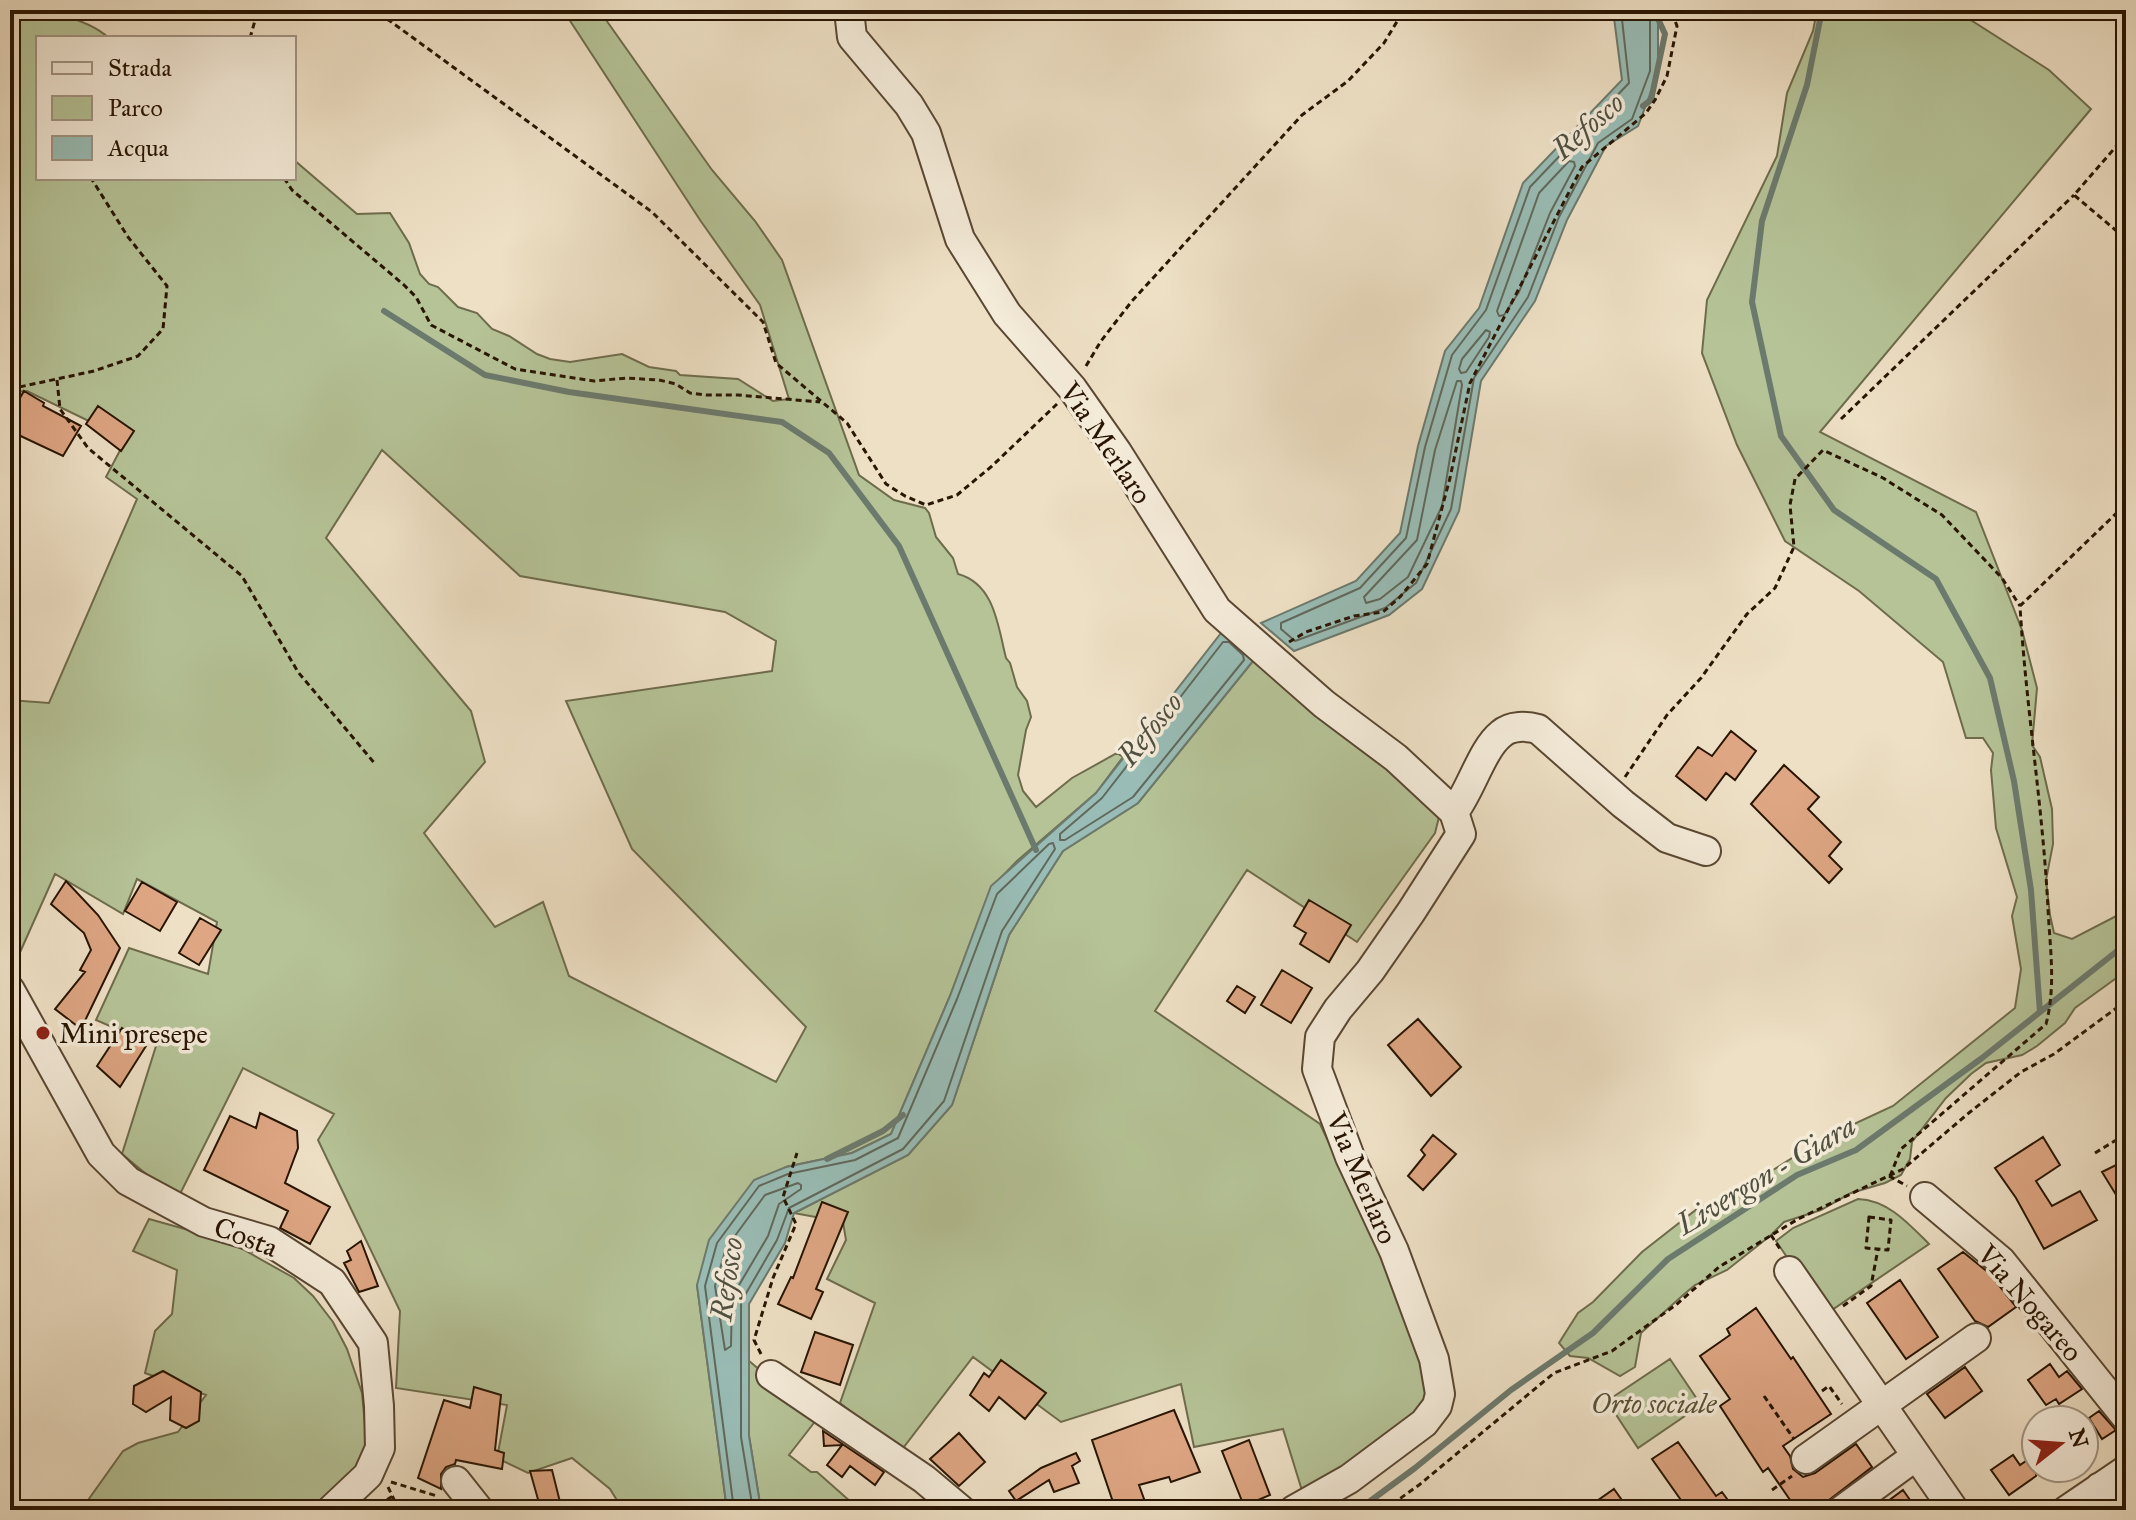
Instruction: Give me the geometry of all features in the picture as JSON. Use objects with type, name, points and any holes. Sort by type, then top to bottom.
[{"type":"street","name":"Via Merlaro","points":[[849,10],[852,37],[909,105],[926,133],[960,239],[1007,314],[1072,388],[1117,452],[1217,610],[1324,704],[1396,758],[1454,812],[1461,834],[1370,971],[1338,1009],[1320,1037],[1317,1069],[1350,1157],[1394,1251],[1434,1359],[1440,1394],[1437,1406],[1424,1423],[1349,1479],[1294,1510]]},
{"type":"street","name":"Via Merlaro","points":[[1454,812],[1467,795],[1483,759],[1502,733],[1525,725],[1538,729],[1667,838],[1706,851]]},
{"type":"street","name":"Costa","points":[[10,990],[101,1154],[128,1181],[204,1222],[269,1241],[332,1282],[373,1343],[380,1448],[368,1475],[331,1510]]},
{"type":"street","name":"Via Nogareo","points":[[1925,1197],[2001,1261],[2126,1417]]},
{"type":"street","points":[[1789,1271],[1954,1510]]},
{"type":"street","points":[[1807,1458],[1976,1338]]},
{"type":"street","points":[[771,1375],[924,1479],[961,1510]]},
{"type":"street","points":[[1842,1510],[1916,1456]]},
{"type":"street","points":[[2067,1510],[2108,1499],[2126,1470]]},
{"type":"path","points":[[251,36],[258,10]]},
{"type":"path","points":[[369,10],[390,21],[652,212],[763,322],[776,363],[847,423],[886,484],[926,505],[957,495],[1072,388],[1101,341],[1132,301],[1302,115],[1348,81],[1384,43],[1404,10]]},
{"type":"path","points":[[1266,655],[1306,632],[1354,616],[1383,612],[1427,564],[1450,478],[1470,383],[1582,167],[1646,113],[1655,100],[1667,76],[1677,26],[1671,10]]},
{"type":"path","points":[[1841,419],[2074,195],[2126,135]]},
{"type":"path","points":[[10,389],[57,380],[138,356],[163,329],[167,286],[128,237],[92,180]]},
{"type":"path","points":[[285,180],[292,190],[404,285],[416,297],[431,325],[515,369],[594,381],[627,378],[659,380],[676,384],[690,393],[706,395],[822,402]]},
{"type":"path","points":[[2074,195],[2126,239]]},
{"type":"path","points":[[57,380],[60,409],[88,448],[242,576],[298,672],[376,765]]},
{"type":"path","points":[[1613,795],[1667,715],[1701,678],[1747,614],[1775,588],[1794,547],[1790,505],[1795,479],[1823,450],[1883,478],[1942,515],[2002,578],[2020,606],[2023,666],[2047,878],[2052,1003],[2046,1024],[1901,1149],[1889,1176]]},
{"type":"path","points":[[2020,606],[2126,504]]},
{"type":"path","points":[[1384,1510],[1419,1485],[1554,1373],[1612,1351],[1677,1304],[1719,1267],[1798,1219],[1903,1169],[2021,1072],[2054,1054],[2126,1001]]},
{"type":"path","points":[[2095,1153],[2126,1134]]},
{"type":"path","points":[[771,1375],[754,1340],[773,1278],[796,1224],[783,1197],[797,1153]]},
{"type":"path","points":[[1869,1217],[1891,1220],[1888,1250],[1878,1249],[1866,1248],[1869,1217]]},
{"type":"path","points":[[1823,1320],[1871,1286],[1878,1249]]},
{"type":"path","points":[[1822,1391],[1829,1386],[1856,1423]]},
{"type":"path","points":[[1764,1396],[1807,1458]]},
{"type":"path","points":[[399,1510],[384,1480],[447,1499],[466,1495]]},
{"type":"path","points":[[370,1510],[393,1496]]},
{"type":"green space","points":[[10,10],[35,11],[75,19],[106,36],[36,36],[36,180],[296,180],[296,162],[357,214],[390,213],[409,243],[420,274],[429,284],[438,287],[458,307],[477,313],[492,329],[537,354],[570,362],[622,354],[649,367],[676,371],[680,375],[738,379],[773,401],[789,399],[760,305],[700,220],[563,10],[599,10],[712,170],[755,221],[782,260],[859,475],[894,500],[925,508],[936,537],[953,558],[958,574],[980,587],[993,608],[1006,658],[1017,687],[1027,701],[1031,717],[1018,775],[1023,791],[1036,807],[1072,778],[1117,753],[1123,757],[1096,793],[1017,861],[991,888],[950,996],[891,1134],[852,1153],[786,1167],[697,1285],[727,1510],[623,1510],[610,1489],[572,1458],[528,1473],[497,1458],[507,1405],[396,1388],[400,1311],[318,1140],[334,1114],[243,1068],[180,1194],[163,1188],[122,1154],[156,1046],[96,1020],[129,948],[208,974],[217,922],[137,879],[123,914],[55,874],[13,968],[10,964],[10,700],[49,703],[137,499],[106,477],[126,439],[27,391],[10,392]],"holes":[[[382,450],[520,576],[725,612],[776,641],[772,671],[566,701],[632,849],[806,1027],[776,1082],[569,976],[543,902],[495,927],[424,833],[485,762],[471,711],[326,538]]]},
{"type":"green space","points":[[1817,10],[1955,10],[2049,70],[2091,109],[1820,432],[1976,512],[2022,630],[2037,688],[2032,745],[2040,757],[2052,809],[2053,844],[2046,880],[2054,933],[2072,939],[2126,911],[2126,971],[2075,1008],[2065,1023],[2037,1046],[2022,1055],[1986,1063],[1971,1074],[1946,1098],[1912,1142],[1910,1159],[1901,1175],[1851,1193],[1821,1210],[1784,1222],[1727,1270],[1695,1285],[1641,1333],[1635,1367],[1620,1376],[1588,1358],[1570,1356],[1559,1343],[1578,1313],[1642,1252],[1697,1209],[1730,1197],[1824,1138],[1893,1106],[2015,1008],[2021,969],[2012,916],[2017,897],[1996,828],[1991,770],[1993,753],[1983,738],[1966,738],[1943,662],[1859,591],[1785,541],[1737,445],[1702,353],[1707,300],[1777,156],[1787,93],[1813,31]]},
{"type":"green space","points":[[1257,656],[1441,809],[1435,833],[1357,942],[1247,870],[1155,1011],[1320,1124],[1377,1244],[1429,1379],[1427,1406],[1304,1497],[1283,1429],[1194,1447],[1181,1384],[1061,1422],[973,1357],[900,1452],[840,1403],[875,1303],[827,1279],[846,1240],[843,1222],[794,1213],[908,1155],[952,1105],[1009,935],[1063,851],[1138,803]]},
{"type":"green space","points":[[1858,1199],[1888,1208],[1929,1244],[1826,1314],[1776,1241],[1793,1228]]},
{"type":"green space","points":[[149,1219],[228,1241],[294,1278],[333,1322],[347,1349],[362,1393],[367,1447],[362,1470],[326,1510],[81,1510],[123,1451],[138,1443],[178,1432],[206,1395],[145,1373],[155,1331],[172,1314],[177,1270],[133,1251]]},
{"type":"green space","name":"Orto sociale","points":[[1670,1359],[1701,1405],[1638,1448],[1607,1401]]},
{"type":"green space","points":[[748,1360],[817,1419],[789,1455],[811,1472],[817,1472],[860,1510],[761,1510],[749,1436]]},
{"type":"water","points":[[1613,10],[1658,10],[1658,73],[1638,126],[1606,146],[1567,220],[1535,301],[1481,381],[1459,511],[1422,589],[1389,615],[1294,651],[1261,623],[1356,581],[1400,533],[1418,446],[1445,351],[1479,308],[1523,183],[1622,80]]},
{"type":"water","points":[[1225,628],[1257,656],[1138,803],[1063,851],[1009,935],[952,1105],[908,1155],[794,1213],[785,1243],[749,1304],[749,1436],[761,1510],[727,1510],[697,1285],[709,1240],[754,1180],[786,1167],[852,1153],[891,1134],[950,996],[991,886],[1096,793]]},
{"type":"building","points":[[24,391],[44,403],[43,406],[81,426],[63,456],[10,431],[10,415]]},
{"type":"building","points":[[98,406],[134,431],[121,451],[86,424]]},
{"type":"building","points":[[1731,731],[1756,751],[1735,780],[1726,773],[1706,800],[1676,776],[1698,747],[1712,756]]},
{"type":"building","points":[[1784,765],[1819,797],[1808,809],[1841,842],[1829,856],[1842,869],[1829,883],[1751,804]]},
{"type":"building","points":[[66,881],[98,915],[120,948],[81,1029],[55,1009],[85,972],[80,970],[91,950],[84,933],[51,904]]},
{"type":"building","points":[[142,882],[177,902],[160,931],[125,911]]},
{"type":"building","points":[[1309,900],[1351,925],[1329,962],[1300,944],[1306,933],[1294,926]]},
{"type":"building","points":[[200,918],[221,930],[199,965],[179,953]]},
{"type":"building","points":[[1282,970],[1312,988],[1291,1023],[1261,1005]]},
{"type":"building","points":[[1237,986],[1255,997],[1245,1013],[1227,1001]]},
{"type":"building","points":[[1418,1019],[1461,1067],[1431,1096],[1388,1045]]},
{"type":"building","points":[[122,1028],[146,1046],[120,1087],[97,1066]]},
{"type":"building","points":[[260,1113],[297,1131],[298,1148],[285,1183],[330,1207],[310,1244],[280,1228],[288,1211],[204,1170],[230,1116],[256,1128]]},
{"type":"building","points":[[1433,1135],[1456,1154],[1423,1190],[1408,1176],[1425,1155],[1421,1150]]},
{"type":"building","points":[[2043,1137],[2060,1165],[2036,1181],[2052,1206],[2080,1191],[2097,1220],[2044,1249],[2016,1198],[1995,1168]]},
{"type":"building","points":[[2126,1160],[2126,1211],[2102,1172]]},
{"type":"building","points":[[822,1202],[848,1212],[816,1289],[823,1292],[811,1319],[778,1304],[793,1278]]},
{"type":"building","points":[[361,1241],[378,1286],[359,1292],[344,1263],[351,1260],[347,1251]]},
{"type":"building","points":[[1963,1252],[1989,1273],[2016,1307],[1988,1327],[1975,1321],[1938,1269]]},
{"type":"building","points":[[1900,1280],[1938,1337],[1906,1359],[1867,1303]]},
{"type":"building","points":[[1756,1308],[1831,1414],[1783,1446],[1790,1456],[1793,1469],[1803,1477],[1815,1473],[1856,1444],[1872,1467],[1816,1510],[1797,1510],[1768,1468],[1763,1472],[1720,1406],[1730,1399],[1700,1356],[1730,1335],[1727,1329]]},
{"type":"building","points":[[815,1332],[853,1345],[840,1385],[801,1372]]},
{"type":"building","points":[[1001,1360],[1046,1393],[1025,1419],[999,1397],[989,1411],[970,1395],[984,1373],[989,1377]]},
{"type":"building","points":[[2050,1364],[2059,1377],[2067,1371],[2082,1389],[2059,1404],[2056,1399],[2045,1404],[2028,1380]]},
{"type":"building","points":[[1965,1367],[1982,1391],[1945,1418],[1927,1394]]},
{"type":"building","points":[[163,1371],[201,1392],[199,1421],[186,1428],[170,1420],[171,1397],[146,1412],[133,1404],[134,1386]]},
{"type":"building","points":[[474,1387],[501,1395],[495,1450],[504,1453],[502,1469],[456,1460],[441,1474],[441,1489],[418,1478],[444,1400],[470,1408]]},
{"type":"building","points":[[1174,1410],[1200,1472],[1171,1482],[1169,1477],[1139,1485],[1148,1510],[1122,1510],[1119,1503],[1114,1505],[1092,1440]]},
{"type":"building","points":[[2100,1412],[2116,1430],[2102,1439],[2100,1436]]},
{"type":"building","points":[[823,1431],[884,1472],[875,1485],[850,1466],[842,1477],[827,1465],[842,1445],[824,1446]]},
{"type":"building","points":[[959,1433],[985,1462],[959,1486],[930,1459]]},
{"type":"building","points":[[1249,1440],[1270,1495],[1244,1506],[1222,1451]]},
{"type":"building","points":[[1678,1442],[1716,1496],[1722,1492],[1735,1510],[1688,1510],[1652,1459]]},
{"type":"building","points":[[1076,1453],[1080,1461],[1072,1466],[1079,1483],[1054,1492],[1049,1480],[1016,1501],[1009,1491],[1041,1468]]},
{"type":"building","points":[[2013,1455],[2020,1465],[2020,1484],[2025,1484],[2009,1495],[1991,1470]]},
{"type":"building","points":[[552,1470],[562,1510],[541,1510],[530,1471]]},
{"type":"building","points":[[1614,1489],[1629,1510],[1584,1510]]},
{"type":"building","points":[[1903,1490],[1917,1510],[1876,1510]]},
{"type":"waterway","name":"Refosco","points":[[1643,106],[1651,100],[1665,34],[1654,10]]},
{"type":"waterway","points":[[1822,10],[1807,85],[1762,221],[1752,302],[1781,436],[1834,510],[1936,579],[1990,678],[2014,781],[2031,890],[2040,1012]]},
{"type":"waterway","points":[[384,311],[485,375],[569,392],[782,422],[829,453],[899,546],[1036,850]]},
{"type":"waterway","name":"Livergon - Giara","points":[[1358,1510],[1511,1390],[1593,1333],[1668,1259],[1797,1175],[1856,1150],[1982,1058],[2126,944]]},
{"type":"waterway","name":"Refosco","points":[[827,1159],[883,1131],[903,1115]]},
{"type":"place","name":"Mini presepe","points":[[43,1033]]}]
